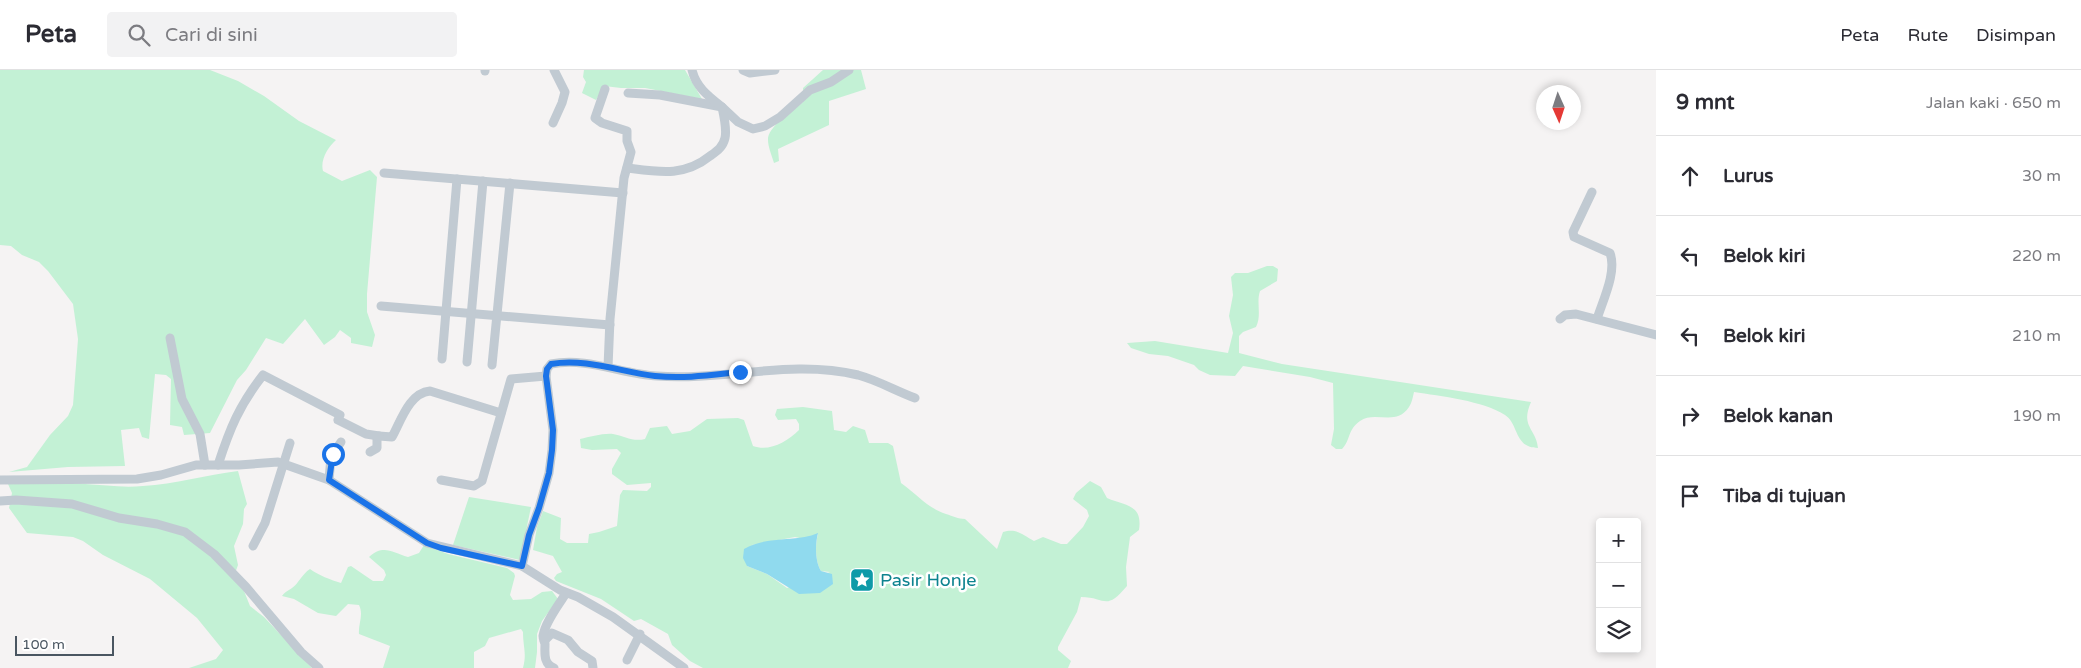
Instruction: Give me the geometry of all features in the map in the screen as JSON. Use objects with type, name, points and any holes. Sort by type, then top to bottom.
[{"type":"street","points":[[553,123],[565,92],[554,70]]},
{"type":"street","points":[[692,70],[694,79],[705,94],[722,107],[732,118],[745,127],[753,129],[764,126],[780,116],[810,90],[830,82],[849,70]]},
{"type":"street","points":[[743,70],[750,73],[775,70]]},
{"type":"street","points":[[605,89],[595,118],[602,123],[628,132],[627,141],[631,152],[623,193],[610,325],[608,367]]},
{"type":"street","points":[[628,93],[660,95],[722,107]]},
{"type":"street","points":[[628,168],[682,171],[692,168],[709,157],[722,146],[725,136],[722,107]]},
{"type":"street","points":[[384,173],[623,193]]},
{"type":"street","points":[[442,360],[457,179]]},
{"type":"street","points":[[467,362],[483,181]]},
{"type":"street","points":[[492,364],[510,183]]},
{"type":"street","points":[[1592,192],[1573,235],[1610,253],[1612,258],[1609,281],[1597,319]]},
{"type":"street","points":[[381,306],[610,325]]},
{"type":"street","points":[[1560,320],[1571,314],[1656,335]]},
{"type":"street","points":[[170,338],[182,399],[200,434],[205,464]]},
{"type":"street","points":[[522,566],[529,535],[549,473],[553,430],[546,376],[547,369],[551,364],[608,367],[656,376],[694,378],[740,372],[808,370],[858,376],[915,398]]},
{"type":"street","points":[[218,465],[228,432],[239,409],[263,375],[340,415],[338,420],[366,434],[392,437],[416,395],[430,391],[501,413]]},
{"type":"street","points":[[441,480],[474,486],[482,481],[511,379],[546,376]]},
{"type":"street","points":[[370,452],[377,448],[376,438],[379,436]]},
{"type":"street","points":[[329,480],[331,457],[341,442]]},
{"type":"street","points":[[253,546],[265,523],[290,443]]},
{"type":"street","points":[[0,480],[137,479],[205,464],[239,465],[269,461],[284,463],[329,480],[427,543],[441,548],[522,566],[640,634],[684,668]]},
{"type":"street","points":[[0,501],[16,500],[72,504],[118,518],[157,524],[185,532],[214,554],[246,587],[301,652],[319,668]]},
{"type":"street","points":[[554,668],[548,665],[543,652],[543,638],[547,626],[566,593]]},
{"type":"street","points":[[544,641],[552,633],[563,636],[578,652],[592,661],[593,668]]},
{"type":"street","points":[[626,660],[640,634]]},
{"type":"green space","points":[[0,70],[210,70],[238,81],[264,96],[299,121],[336,140],[325,154],[323,171],[342,181],[370,170],[377,177],[367,294],[367,312],[375,335],[372,347],[351,343],[351,338],[340,330],[335,337],[324,345],[305,319],[283,344],[266,338],[246,370],[237,380],[210,433],[184,435],[182,427],[170,425],[171,379],[166,375],[155,374],[149,439],[142,437],[139,428],[121,430],[125,466],[68,467],[9,472],[27,467],[50,435],[68,416],[73,405],[78,339],[73,304],[48,271],[39,262],[22,255],[11,246],[0,245]]},
{"type":"green space","points":[[584,70],[685,70],[702,99],[645,88],[604,86],[596,100],[582,93],[586,82],[583,77]]},
{"type":"green space","points":[[823,70],[861,70],[866,89],[829,101],[829,125],[778,149],[779,161],[774,163],[769,146],[769,135],[776,124],[803,102],[803,88]]},
{"type":"green space","points":[[1267,266],[1273,266],[1278,269],[1277,281],[1260,291],[1258,322],[1256,327],[1243,332],[1239,336],[1239,353],[1282,364],[1531,402],[1527,417],[1538,448],[1525,444],[1509,419],[1496,410],[1461,400],[1414,392],[1410,405],[1404,413],[1392,417],[1366,418],[1360,421],[1351,431],[1345,446],[1342,449],[1336,449],[1331,445],[1334,429],[1333,383],[1310,377],[1243,366],[1235,376],[1210,375],[1199,370],[1194,365],[1168,356],[1149,354],[1131,348],[1127,343],[1155,341],[1228,353],[1233,333],[1229,316],[1233,295],[1231,277],[1235,273],[1248,273]]},
{"type":"green space","points":[[803,407],[832,411],[834,430],[846,432],[853,426],[865,430],[869,443],[888,443],[893,446],[901,483],[933,508],[965,519],[997,549],[1003,532],[1008,531],[1020,533],[1034,541],[1043,537],[1061,544],[1067,544],[1083,527],[1089,516],[1087,510],[1073,499],[1076,493],[1090,481],[1101,487],[1107,498],[1131,507],[1138,515],[1140,521],[1139,530],[1130,537],[1126,567],[1127,586],[1114,599],[1109,601],[1081,597],[1077,612],[1058,647],[1058,650],[1071,661],[1068,668],[703,668],[690,661],[672,645],[668,634],[641,619],[634,621],[601,599],[556,581],[554,578],[562,572],[553,556],[533,550],[537,527],[543,511],[561,518],[560,539],[567,543],[588,543],[589,534],[617,526],[620,495],[623,490],[647,491],[651,487],[651,483],[627,485],[612,474],[612,469],[621,453],[617,449],[592,450],[581,448],[580,439],[609,434],[641,440],[645,439],[650,428],[667,426],[672,434],[690,431],[707,419],[738,418],[744,420],[753,446],[765,448],[778,445],[799,430],[799,424],[796,419],[778,420],[775,415],[777,409]],"holes":[[[818,534],[816,553],[819,567],[821,571],[830,572],[787,588],[767,574],[747,566],[752,545],[795,537],[804,539]]]},
{"type":"green space","points":[[238,471],[247,504],[244,509],[243,524],[234,546],[238,565],[233,579],[244,591],[250,606],[264,617],[312,668],[189,668],[216,659],[223,650],[197,618],[150,579],[103,555],[83,541],[73,537],[27,533],[9,508],[12,493],[8,484],[66,483],[136,487]]},
{"type":"green space","points":[[469,497],[531,507],[520,560],[453,545]]},
{"type":"green space","points":[[424,545],[448,554],[507,568],[515,576],[510,595],[513,600],[531,599],[542,592],[552,591],[558,599],[542,621],[537,634],[535,668],[523,668],[525,654],[523,632],[521,629],[489,638],[485,646],[474,652],[474,668],[383,668],[390,646],[359,634],[361,612],[359,605],[348,604],[336,616],[318,613],[294,599],[282,596],[310,569],[341,583],[348,567],[351,566],[373,581],[383,581],[386,575],[384,570],[369,557],[379,551],[388,550],[408,557],[419,553]]},
{"type":"water","points":[[818,533],[816,548],[818,563],[821,571],[832,574],[833,584],[820,593],[799,594],[767,574],[747,566],[743,558],[744,549],[762,542],[800,538]]},
{"type":"place","name":"Pasir Honje","points":[[862,580]]},
{"type":"route","points":[[333,454],[330,461],[329,480],[427,543],[441,548],[522,566],[529,535],[549,473],[553,430],[546,376],[547,369],[551,364],[608,367],[656,376],[694,378],[740,372]]}]
